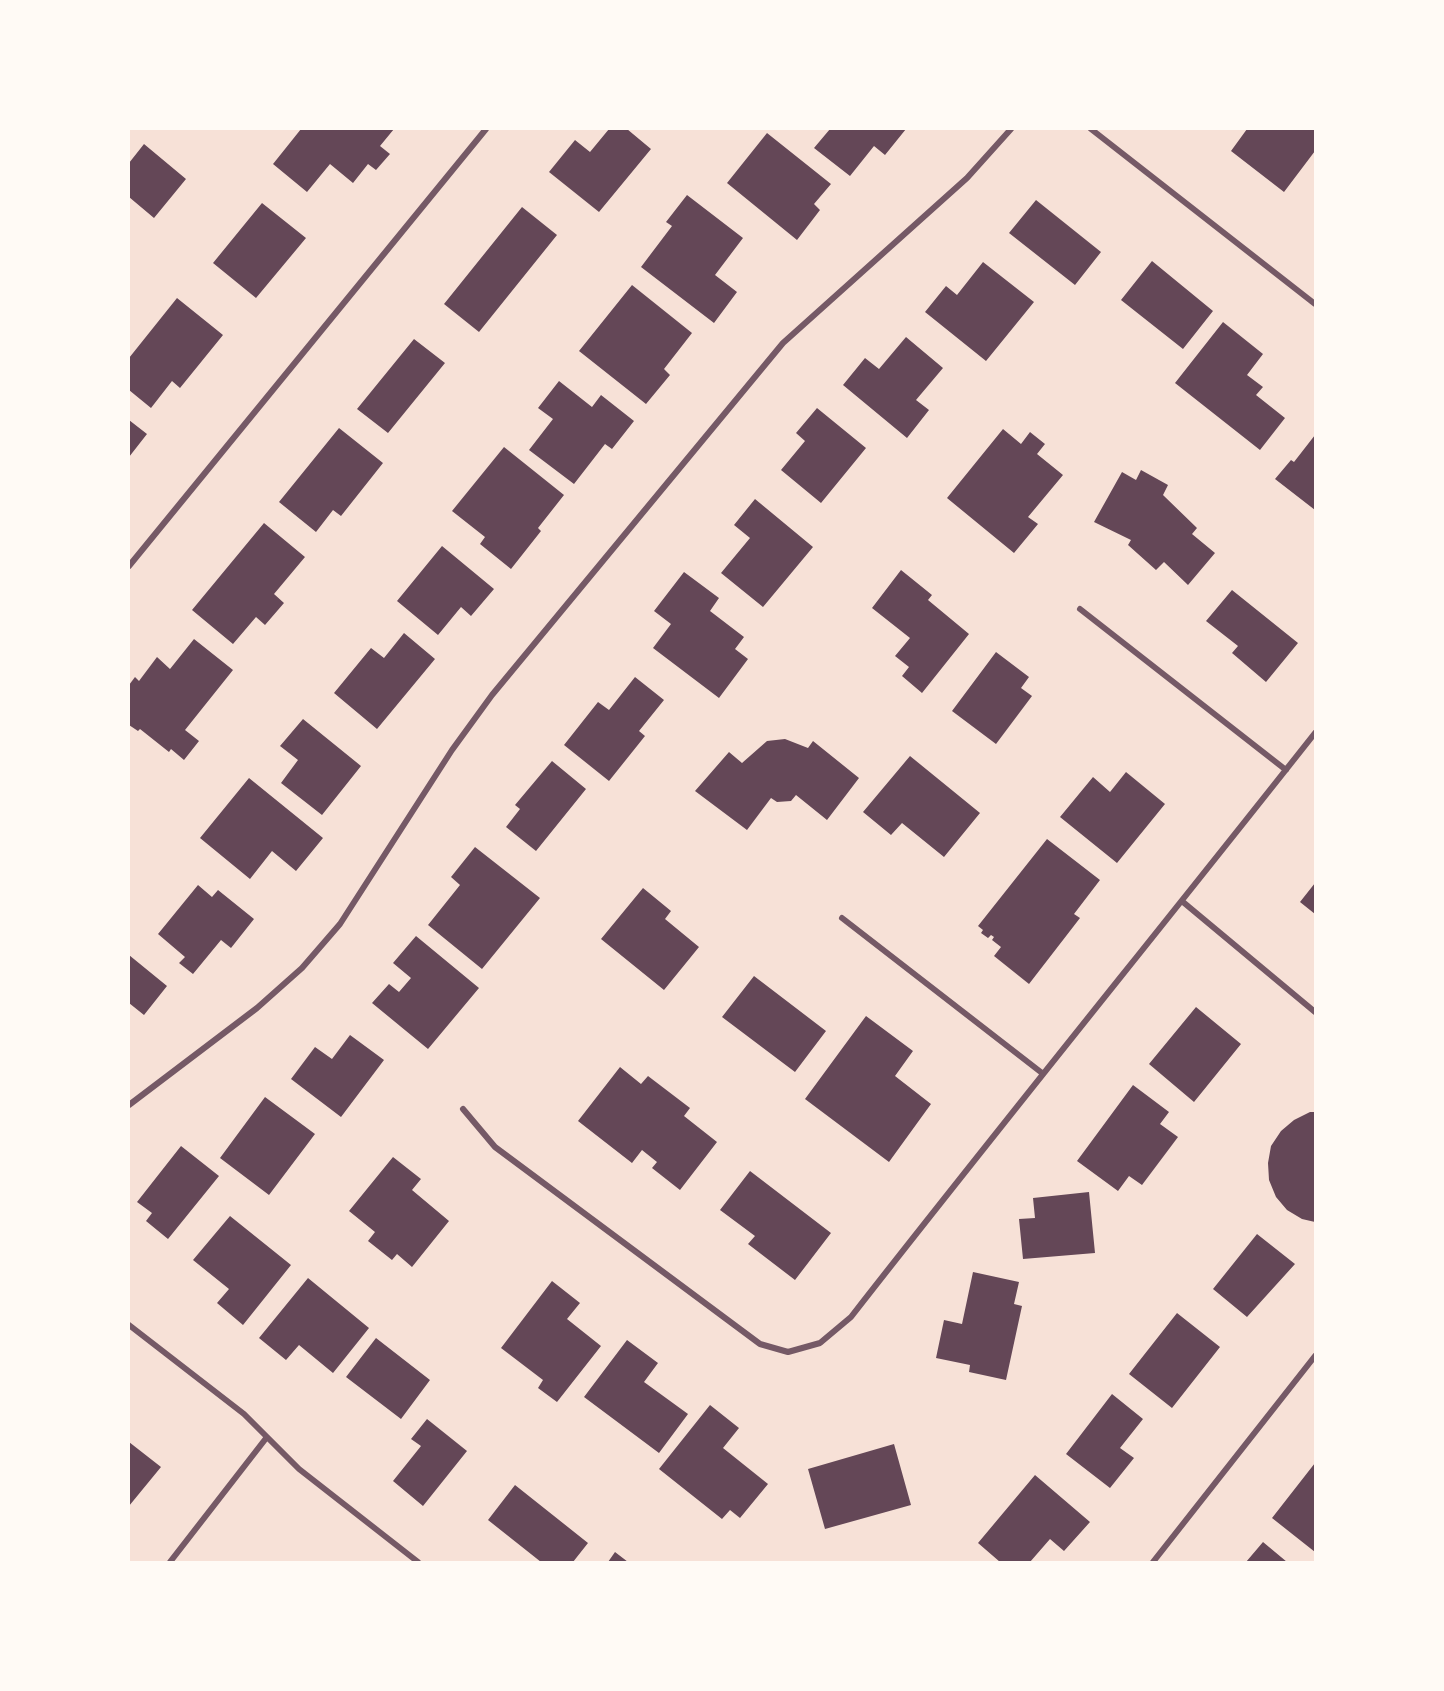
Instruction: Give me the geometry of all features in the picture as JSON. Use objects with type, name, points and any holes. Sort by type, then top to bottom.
[{"type":"street","points":[[129,566],[486,129]]},
{"type":"street","points":[[129,1105],[257,1008],[302,968],[340,924],[452,750],[492,695],[783,343],[967,178],[1011,129]]},
{"type":"street","points":[[1091,129],[1315,304]]},
{"type":"street","points":[[1080,609],[1286,770]]},
{"type":"street","points":[[463,1109],[495,1147],[760,1344],[788,1352],[820,1342],[850,1317],[1042,1073],[1183,902],[1315,733]]},
{"type":"street","points":[[1183,902],[1315,1012]]},
{"type":"street","points":[[842,918],[1042,1073]]},
{"type":"street","points":[[129,1325],[244,1414],[299,1469],[418,1562]]},
{"type":"street","points":[[1153,1562],[1315,1356]]},
{"type":"street","points":[[170,1562],[267,1437]]},
{"type":"building","points":[[301,129],[394,129],[380,146],[390,154],[376,170],[368,164],[353,183],[330,164],[307,192],[273,164]]},
{"type":"building","points":[[609,129],[627,129],[651,149],[599,212],[549,172],[575,140],[590,152]]},
{"type":"building","points":[[830,129],[906,129],[885,155],[874,146],[850,176],[814,148]]},
{"type":"building","points":[[1247,129],[1315,129],[1315,151],[1284,192],[1231,151]]},
{"type":"building","points":[[767,133],[831,184],[814,204],[820,210],[797,240],[727,183]]},
{"type":"building","points":[[144,144],[186,179],[154,218],[129,197],[129,163]]},
{"type":"building","points":[[687,195],[743,238],[715,275],[737,292],[714,323],[641,267],[672,226],[666,222]]},
{"type":"building","points":[[1036,200],[1101,252],[1075,285],[1009,233]]},
{"type":"building","points":[[262,203],[306,238],[256,298],[213,263]]},
{"type":"building","points":[[522,207],[557,235],[479,332],[444,304]]},
{"type":"building","points":[[1152,261],[1213,311],[1183,349],[1121,300]]},
{"type":"building","points":[[983,262],[1034,302],[986,361],[925,312],[946,286],[957,295]]},
{"type":"building","points":[[632,285],[692,333],[664,369],[670,375],[646,404],[579,351]]},
{"type":"building","points":[[177,298],[223,335],[180,388],[172,381],[151,408],[129,390],[129,358]]},
{"type":"building","points":[[1223,322],[1263,354],[1247,375],[1263,387],[1256,395],[1285,418],[1260,450],[1175,383]]},
{"type":"building","points":[[906,337],[943,368],[916,400],[929,410],[907,438],[843,385],[865,358],[879,369]]},
{"type":"building","points":[[414,339],[445,363],[388,433],[357,409]]},
{"type":"building","points":[[559,381],[592,407],[601,395],[634,421],[612,449],[605,444],[574,484],[529,450],[553,419],[538,408]]},
{"type":"building","points":[[817,408],[866,448],[821,503],[781,470],[805,441],[796,433]]},
{"type":"building","points":[[129,420],[147,434],[129,457]]},
{"type":"building","points":[[339,428],[383,463],[341,516],[333,510],[316,532],[279,502]]},
{"type":"building","points":[[1003,429],[1021,444],[1030,432],[1045,444],[1037,454],[1063,475],[1028,517],[1038,524],[1014,553],[947,498]]},
{"type":"building","points":[[1315,435],[1315,510],[1275,479],[1291,460],[1294,462]]},
{"type":"building","points":[[504,447],[564,495],[538,528],[541,531],[511,569],[480,544],[485,537],[452,511]]},
{"type":"building","points":[[1141,470],[1168,485],[1163,495],[1197,528],[1192,534],[1215,553],[1188,585],[1164,562],[1156,570],[1128,545],[1131,540],[1094,522],[1122,472],[1136,480]]},
{"type":"building","points":[[755,499],[813,547],[763,607],[721,573],[750,538],[734,525]]},
{"type":"building","points":[[264,523],[305,557],[274,594],[284,603],[265,625],[256,617],[233,644],[192,610]]},
{"type":"building","points":[[442,546],[494,589],[471,616],[461,607],[438,635],[397,601]]},
{"type":"building","points":[[901,570],[932,595],[928,600],[969,634],[922,693],[902,676],[909,667],[895,656],[910,638],[872,608]]},
{"type":"building","points":[[684,572],[719,598],[710,611],[744,637],[735,649],[748,659],[719,698],[653,648],[671,624],[654,611]]},
{"type":"building","points":[[1232,590],[1298,643],[1266,682],[1232,653],[1238,646],[1206,621]]},
{"type":"building","points":[[404,633],[435,659],[377,729],[334,693],[371,648],[384,658]]},
{"type":"building","points":[[194,639],[233,670],[185,730],[199,741],[184,760],[171,749],[169,752],[140,729],[138,731],[129,725],[129,685],[135,677],[139,681],[157,657],[170,669]]},
{"type":"building","points":[[996,652],[1029,677],[1021,688],[1032,696],[996,744],[952,711]]},
{"type":"building","points":[[635,677],[664,700],[639,731],[645,736],[609,781],[564,745],[598,702],[609,710]]},
{"type":"building","points":[[303,719],[361,766],[322,815],[281,783],[298,760],[280,746]]},
{"type":"building","points":[[785,739],[808,748],[813,741],[859,778],[827,820],[796,795],[791,801],[777,802],[771,798],[747,830],[695,791],[729,752],[742,763],[767,741]]},
{"type":"building","points":[[910,756],[980,813],[944,857],[902,823],[891,835],[863,812]]},
{"type":"building","points":[[552,761],[586,789],[536,851],[506,827],[520,809],[515,805]]},
{"type":"building","points":[[1126,772],[1165,804],[1117,863],[1060,817],[1093,777],[1110,792]]},
{"type":"building","points":[[249,778],[323,838],[296,871],[272,851],[250,879],[200,838]]},
{"type":"building","points":[[1047,839],[1100,880],[1074,914],[1080,918],[1029,984],[994,956],[1001,947],[992,940],[994,937],[991,935],[988,938],[981,933],[983,930],[978,926]]},
{"type":"building","points":[[475,847],[540,898],[482,969],[428,925],[460,885],[451,877]]},
{"type":"building","points":[[1315,883],[1315,914],[1300,902]]},
{"type":"building","points":[[198,885],[212,897],[218,890],[254,919],[231,948],[221,940],[193,974],[179,963],[185,957],[158,934]]},
{"type":"building","points":[[643,888],[671,911],[665,919],[699,947],[664,990],[601,939]]},
{"type":"building","points":[[416,936],[479,988],[428,1049],[372,1003],[389,984],[399,992],[411,978],[393,963]]},
{"type":"building","points":[[129,955],[167,986],[144,1015],[129,1003]]},
{"type":"building","points":[[754,976],[826,1031],[795,1072],[722,1017]]},
{"type":"building","points":[[1196,1007],[1241,1044],[1194,1102],[1149,1064]]},
{"type":"building","points":[[866,1016],[913,1051],[895,1076],[931,1104],[889,1162],[805,1099]]},
{"type":"building","points":[[350,1035],[384,1060],[341,1117],[291,1079],[315,1047],[332,1059]]},
{"type":"building","points":[[620,1067],[641,1084],[648,1076],[690,1108],[684,1116],[717,1142],[680,1190],[652,1168],[657,1162],[642,1150],[632,1163],[578,1121]]},
{"type":"building","points":[[1133,1085],[1169,1112],[1160,1124],[1178,1137],[1142,1185],[1129,1176],[1118,1191],[1077,1161]]},
{"type":"building","points":[[265,1097],[315,1134],[269,1195],[220,1158]]},
{"type":"building","points":[[1315,1112],[1315,1222],[1302,1219],[1287,1210],[1276,1197],[1269,1180],[1268,1163],[1271,1146],[1281,1131],[1294,1120]]},
{"type":"building","points":[[181,1146],[219,1176],[168,1239],[146,1221],[152,1213],[137,1202]]},
{"type":"building","points":[[393,1157],[421,1179],[412,1190],[449,1221],[412,1267],[397,1254],[392,1260],[368,1241],[375,1232],[349,1211]]},
{"type":"building","points":[[750,1171],[831,1233],[795,1280],[748,1244],[755,1236],[720,1210]]},
{"type":"building","points":[[1089,1192],[1095,1253],[1023,1259],[1019,1219],[1035,1218],[1033,1198]]},
{"type":"building","points":[[230,1216],[291,1265],[243,1325],[217,1303],[229,1289],[193,1260]]},
{"type":"building","points":[[1257,1234],[1295,1264],[1247,1317],[1213,1289]]},
{"type":"building","points":[[973,1272],[1019,1282],[1014,1304],[1022,1306],[1006,1380],[969,1372],[970,1365],[936,1358],[944,1320],[962,1324]]},
{"type":"building","points":[[308,1278],[369,1328],[333,1373],[299,1345],[286,1360],[259,1338]]},
{"type":"building","points":[[552,1281],[580,1303],[567,1319],[601,1346],[557,1402],[538,1388],[543,1380],[501,1348]]},
{"type":"building","points":[[1177,1313],[1220,1347],[1172,1408],[1129,1374]]},
{"type":"building","points":[[376,1338],[430,1380],[401,1419],[346,1377]]},
{"type":"building","points":[[627,1340],[658,1363],[644,1382],[688,1414],[659,1453],[584,1397]]},
{"type":"building","points":[[1112,1394],[1143,1419],[1120,1448],[1134,1458],[1110,1488],[1066,1454]]},
{"type":"building","points":[[710,1405],[739,1428],[723,1448],[768,1484],[740,1518],[730,1510],[722,1519],[659,1469]]},
{"type":"building","points":[[427,1419],[467,1451],[423,1506],[393,1481],[421,1446],[411,1439]]},
{"type":"building","points":[[129,1442],[161,1467],[129,1506]]},
{"type":"building","points":[[894,1444],[911,1505],[825,1529],[808,1469]]},
{"type":"building","points":[[1315,1463],[1315,1552],[1272,1518]]},
{"type":"building","points":[[1035,1475],[1090,1522],[1064,1551],[1050,1539],[1030,1562],[1000,1562],[978,1543]]},
{"type":"building","points":[[515,1485],[588,1543],[573,1562],[541,1562],[488,1520]]},
{"type":"building","points":[[1263,1542],[1287,1562],[1246,1562]]},
{"type":"building","points":[[615,1552],[628,1562],[608,1562]]}]
